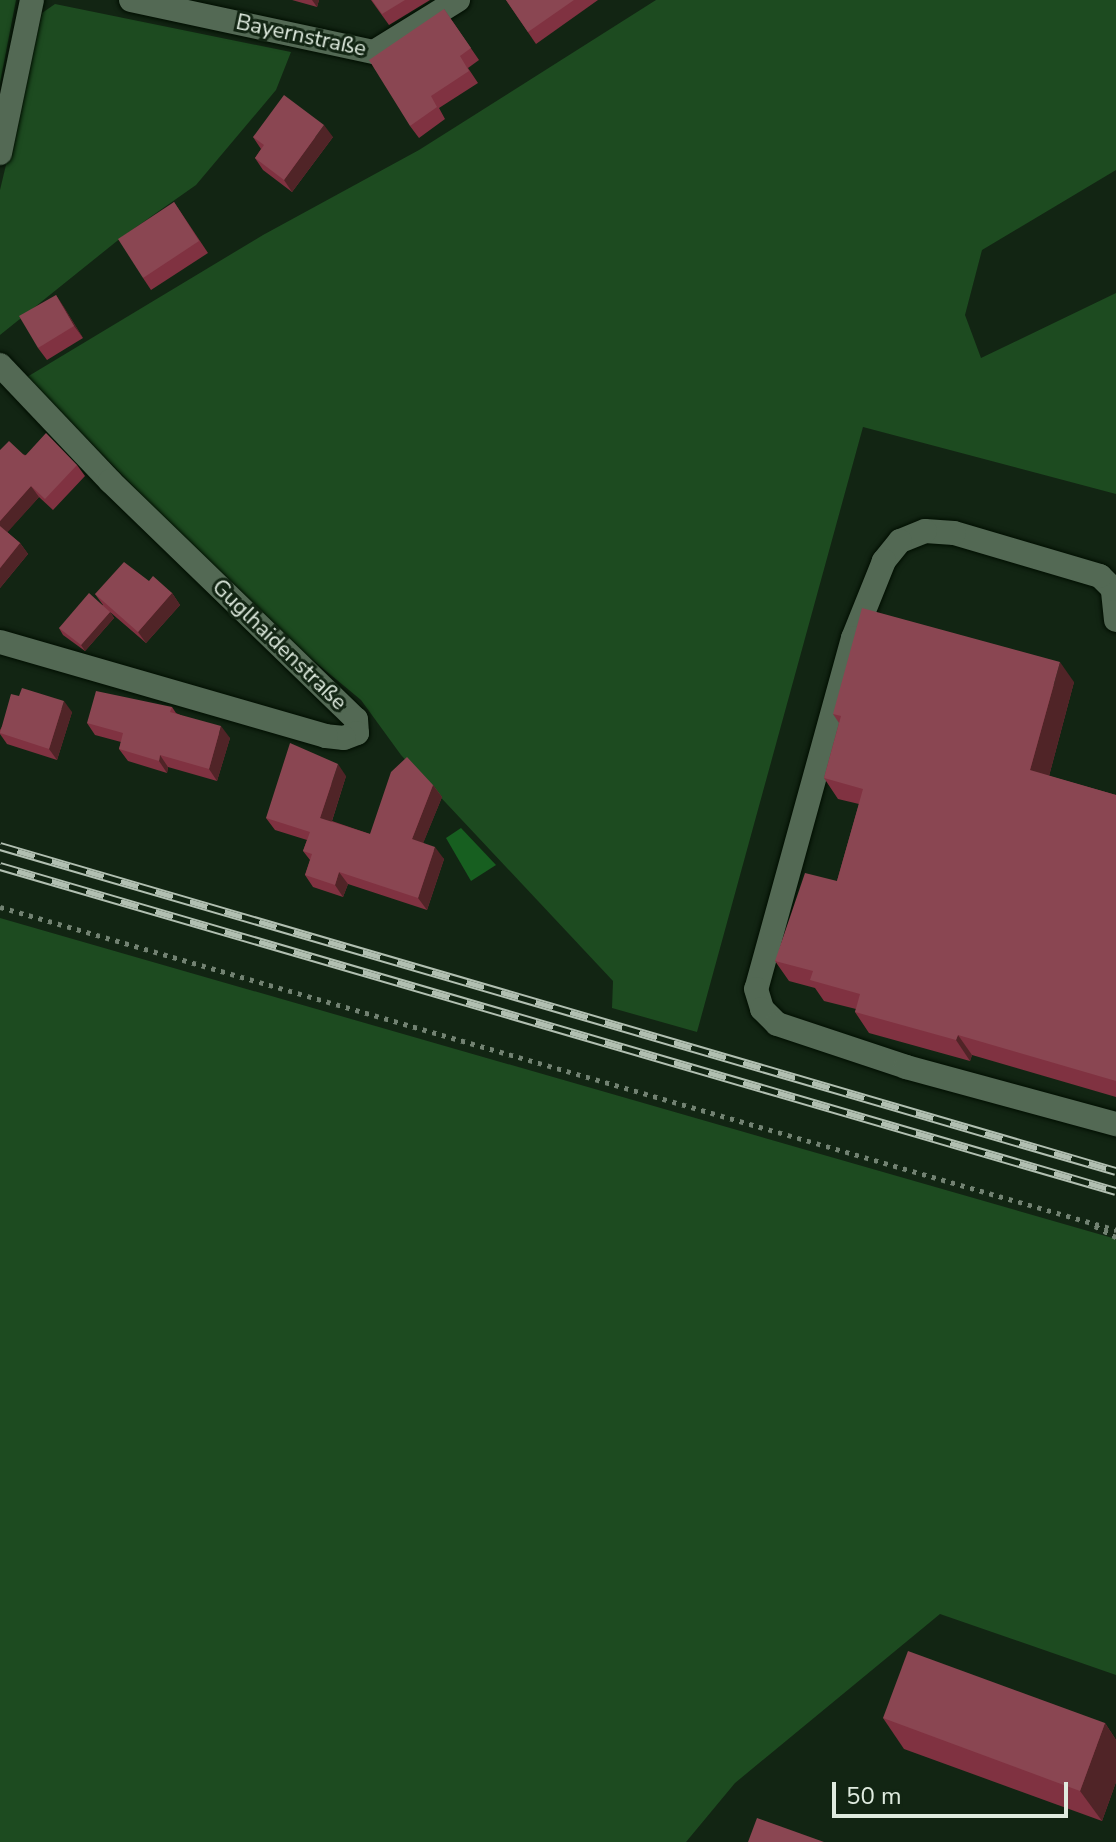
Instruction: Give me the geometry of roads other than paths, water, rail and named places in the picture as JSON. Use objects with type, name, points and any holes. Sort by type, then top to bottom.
[{"type":"street","points":[[0,153],[32,0]]},
{"type":"street","name":"Bayernstraße","points":[[131,0],[374,52],[458,0]]},
{"type":"street","name":"Guglhaidenstraße","points":[[0,365],[110,481],[356,719],[357,733],[344,738],[326,736],[0,642]]},
{"type":"street","points":[[1116,620],[1113,589],[1100,576],[954,533],[925,531],[900,541],[884,561],[853,638],[756,989],[762,1009],[777,1024],[906,1067],[1116,1124]]},
{"type":"railway","points":[[0,846],[1116,1171]]},
{"type":"railway","points":[[0,866],[1116,1191]]}]
